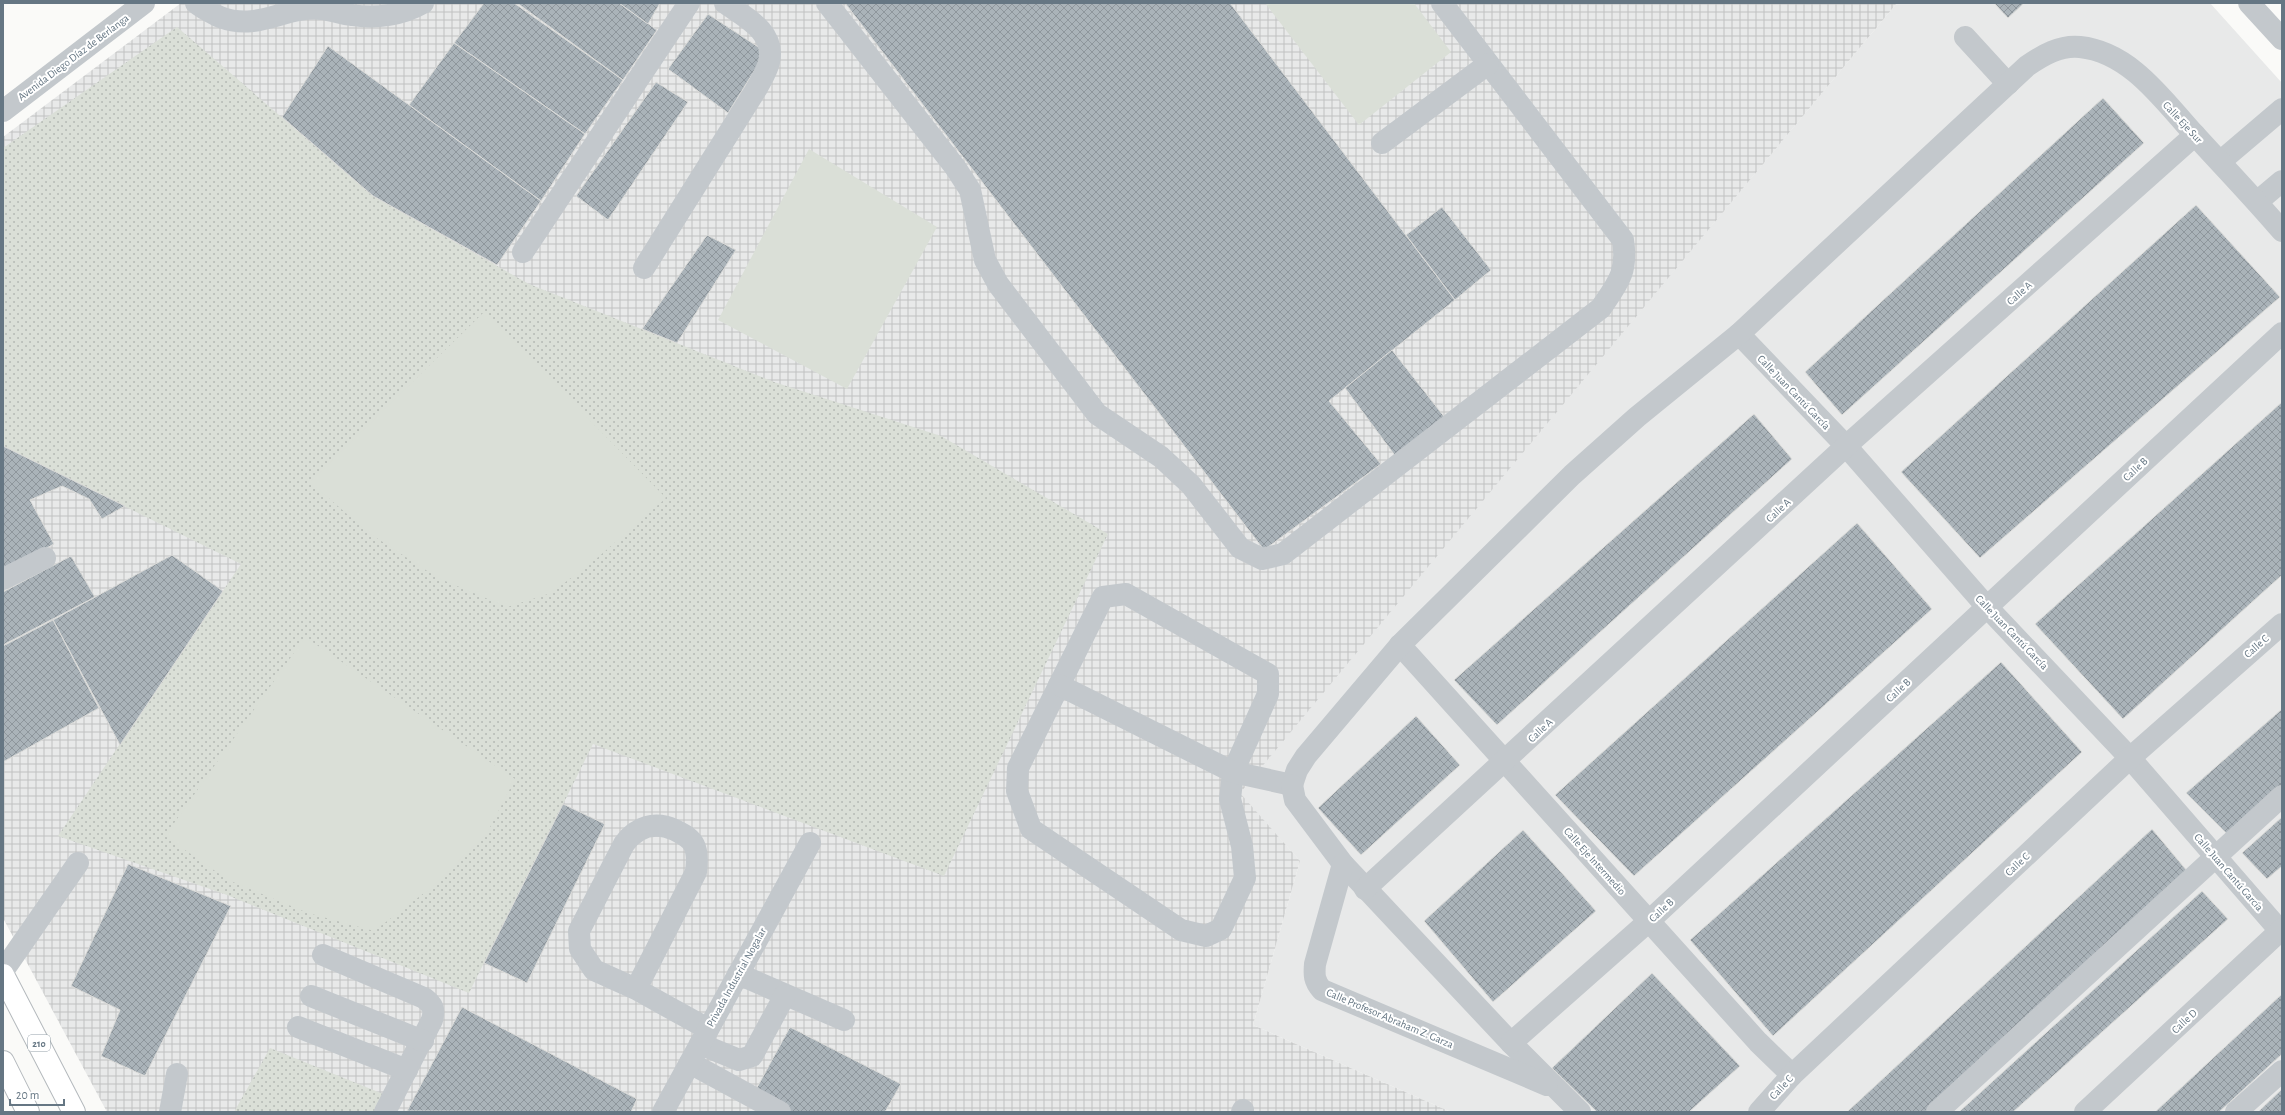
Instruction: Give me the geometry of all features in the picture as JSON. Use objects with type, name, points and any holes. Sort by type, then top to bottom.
[{"type":"highway","name":"210","points":[[3,975],[74,1112]]},
{"type":"highway","points":[[3,1062],[28,1112]]},
{"type":"street","name":"Avenida Diego Díaz de Berlanga","points":[[3,111],[144,3]]},
{"type":"street","points":[[196,3],[215,14],[230,20],[258,22],[298,9],[322,9],[353,16],[384,16],[409,12],[423,3]]},
{"type":"street","points":[[523,252],[689,3]]},
{"type":"street","points":[[644,268],[757,88],[769,62],[769,48],[765,35],[756,25],[725,3]]},
{"type":"street","points":[[827,3],[955,167],[970,190],[985,260],[998,284],[1087,402],[1097,414],[1161,457],[1190,485],[1240,548],[1262,559],[1283,554],[1601,308],[1618,283],[1626,259],[1623,240],[1442,3]]},
{"type":"street","points":[[2249,3],[2282,39]]},
{"type":"street","points":[[1059,685],[1233,772],[1292,785],[1297,770],[1306,756],[1400,645],[1572,475],[1637,417],[1739,334],[2008,84],[1965,37]]},
{"type":"street","name":"Calle Eje Sur","points":[[2008,84],[2027,66],[2044,54],[2064,47],[2080,47],[2100,52],[2134,71],[2153,89],[2221,161],[2282,231]]},
{"type":"street","points":[[1382,143],[1488,64]]},
{"type":"street","points":[[2221,161],[2282,108]]},
{"type":"street","name":"Calle A","points":[[1365,889],[1506,761],[1846,446],[2195,135]]},
{"type":"street","points":[[2257,202],[2282,181]]},
{"type":"street","name":"Calle B","points":[[1511,1043],[1649,921],[2282,333]]},
{"type":"street","name":"Calle Juan Cantú García","points":[[1739,334],[1846,446],[1987,607],[2130,758],[2281,931]]},
{"type":"street","points":[[3,579],[45,558]]},
{"type":"street","points":[[1126,594],[1268,674],[1268,694],[1233,772],[1230,799],[1242,846],[1245,878],[1221,929],[1206,936],[1181,930],[1031,829],[1017,791],[1018,768],[1103,597],[1126,594]]},
{"type":"street","name":"Calle C","points":[[1758,1112],[1792,1075],[2130,758],[2282,624]]},
{"type":"street","name":"Calle Eje Intermedio","points":[[1400,645],[1758,1042],[1792,1075]]},
{"type":"street","name":"Calle Profesor Abraham Z. Garza","points":[[1292,785],[1295,800],[1343,864],[1365,889],[1511,1043],[1580,1112]]},
{"type":"street","points":[[1937,1112],[2282,796]]},
{"type":"street","points":[[636,989],[696,872],[697,858],[694,845],[685,835],[664,825],[646,826],[632,833],[624,844],[579,931],[580,949],[594,970],[636,989],[739,1060],[752,1056],[785,995]]},
{"type":"street","name":"Privada Industrial Nogalar","points":[[663,1112],[810,843]]},
{"type":"street","points":[[3,971],[78,863]]},
{"type":"street","name":"Calle Profesor Abraham Z. Garza","points":[[1343,864],[1315,964],[1314,976],[1316,983],[1322,990],[1557,1089]]},
{"type":"street","name":"Calle D","points":[[2085,1112],[2281,931]]},
{"type":"street","points":[[323,954],[424,998],[432,1004],[434,1011],[432,1020],[423,1041],[385,1112]]},
{"type":"street","points":[[738,974],[844,1020]]},
{"type":"street","points":[[311,996],[423,1041]]},
{"type":"street","points":[[298,1027],[407,1070]]},
{"type":"street","points":[[690,1063],[780,1112]]},
{"type":"street","points":[[2236,1112],[2282,1071]]},
{"type":"street","points":[[170,1112],[177,1074]]},
{"type":"shaded area","points":[[181,3],[1897,3],[1240,793],[1300,861],[1253,1025],[1451,1112],[107,1112],[3,918],[3,137]]},
{"type":"shaded area","points":[[1265,3],[1414,3],[1451,52],[1359,125]]},
{"type":"shaded area","points":[[1897,3],[2210,3],[2282,83],[2282,1112],[1451,1112],[1253,1025],[1300,861],[1239,793]]},
{"type":"shaded area","points":[[177,27],[373,196],[529,284],[774,382],[941,436],[1108,534],[944,876],[593,744],[469,993],[227,895],[58,836],[241,564],[3,446],[3,148]]},
{"type":"shaded area","points":[[809,149],[937,227],[847,389],[718,320]]},
{"type":"shaded area","points":[[484,312],[666,498],[596,559],[551,593],[507,607],[438,578],[369,533],[310,482]]},
{"type":"shaded area","points":[[305,637],[515,779],[487,833],[432,887],[374,931],[308,913],[228,880],[165,836]]},
{"type":"shaded area","points":[[270,1048],[388,1096],[379,1112],[234,1112]]},
{"type":"building","points":[[484,3],[514,3],[623,80],[585,134],[454,43]]},
{"type":"building","points":[[517,3],[619,3],[657,30],[623,80]]},
{"type":"building","points":[[619,3],[660,3],[648,24]]},
{"type":"building","points":[[845,3],[1230,3],[1455,300],[1329,401],[1381,464],[1264,550]]},
{"type":"building","points":[[1994,3],[2024,3],[2008,18]]},
{"type":"building","points":[[708,14],[766,52],[728,113],[668,69]]},
{"type":"building","points":[[454,43],[585,134],[541,201],[409,105]]},
{"type":"building","points":[[328,46],[541,201],[497,265],[373,196],[282,117]]},
{"type":"building","points":[[656,82],[688,102],[608,220],[576,196]]},
{"type":"building","points":[[2103,98],[2144,143],[1842,415],[1805,372]]},
{"type":"building","points":[[2196,205],[2280,297],[1980,558],[1901,472]]},
{"type":"building","points":[[1442,207],[1491,270],[1455,300],[1406,235]]},
{"type":"building","points":[[707,235],[736,250],[677,343],[642,329]]},
{"type":"building","points":[[1392,350],[1446,419],[1396,457],[1345,388]]},
{"type":"building","points":[[2282,402],[2282,575],[2123,719],[2035,624]]},
{"type":"building","points":[[1754,414],[1792,459],[1497,725],[1454,680]]},
{"type":"building","points":[[3,446],[125,506],[102,519],[89,499],[62,486],[30,500],[54,544],[3,572]]},
{"type":"building","points":[[1857,523],[1932,609],[1634,876],[1555,795]]},
{"type":"building","points":[[172,555],[223,591],[120,745],[53,620]]},
{"type":"building","points":[[71,556],[95,597],[3,645],[3,592]]},
{"type":"building","points":[[53,620],[99,708],[3,762],[3,646]]},
{"type":"building","points":[[2001,662],[2082,752],[1773,1036],[1690,940]]},
{"type":"building","points":[[2282,709],[2282,787],[2228,835],[2186,793]]},
{"type":"building","points":[[1416,716],[1460,765],[1361,855],[1318,808]]},
{"type":"building","points":[[563,804],[605,824],[527,983],[484,963]]},
{"type":"building","points":[[2282,817],[2282,866],[2267,879],[2242,853]]},
{"type":"building","points":[[2152,829],[2188,872],[1931,1112],[1847,1112]]},
{"type":"building","points":[[1523,830],[1596,911],[1493,1002],[1424,921]]},
{"type":"building","points":[[128,864],[231,906],[145,1076],[101,1056],[120,1010],[71,986]]},
{"type":"building","points":[[2202,891],[2228,919],[2013,1112],[1959,1112]]},
{"type":"building","points":[[1652,973],[1740,1066],[1689,1112],[1597,1112],[1552,1068]]},
{"type":"building","points":[[2282,994],[2282,1054],[2219,1112],[2155,1112]]},
{"type":"building","points":[[462,1007],[637,1099],[631,1112],[407,1111]]},
{"type":"building","points":[[790,1027],[901,1084],[885,1112],[788,1112],[754,1093]]},
{"type":"building","points":[[2282,1089],[2282,1112],[2258,1112]]}]
